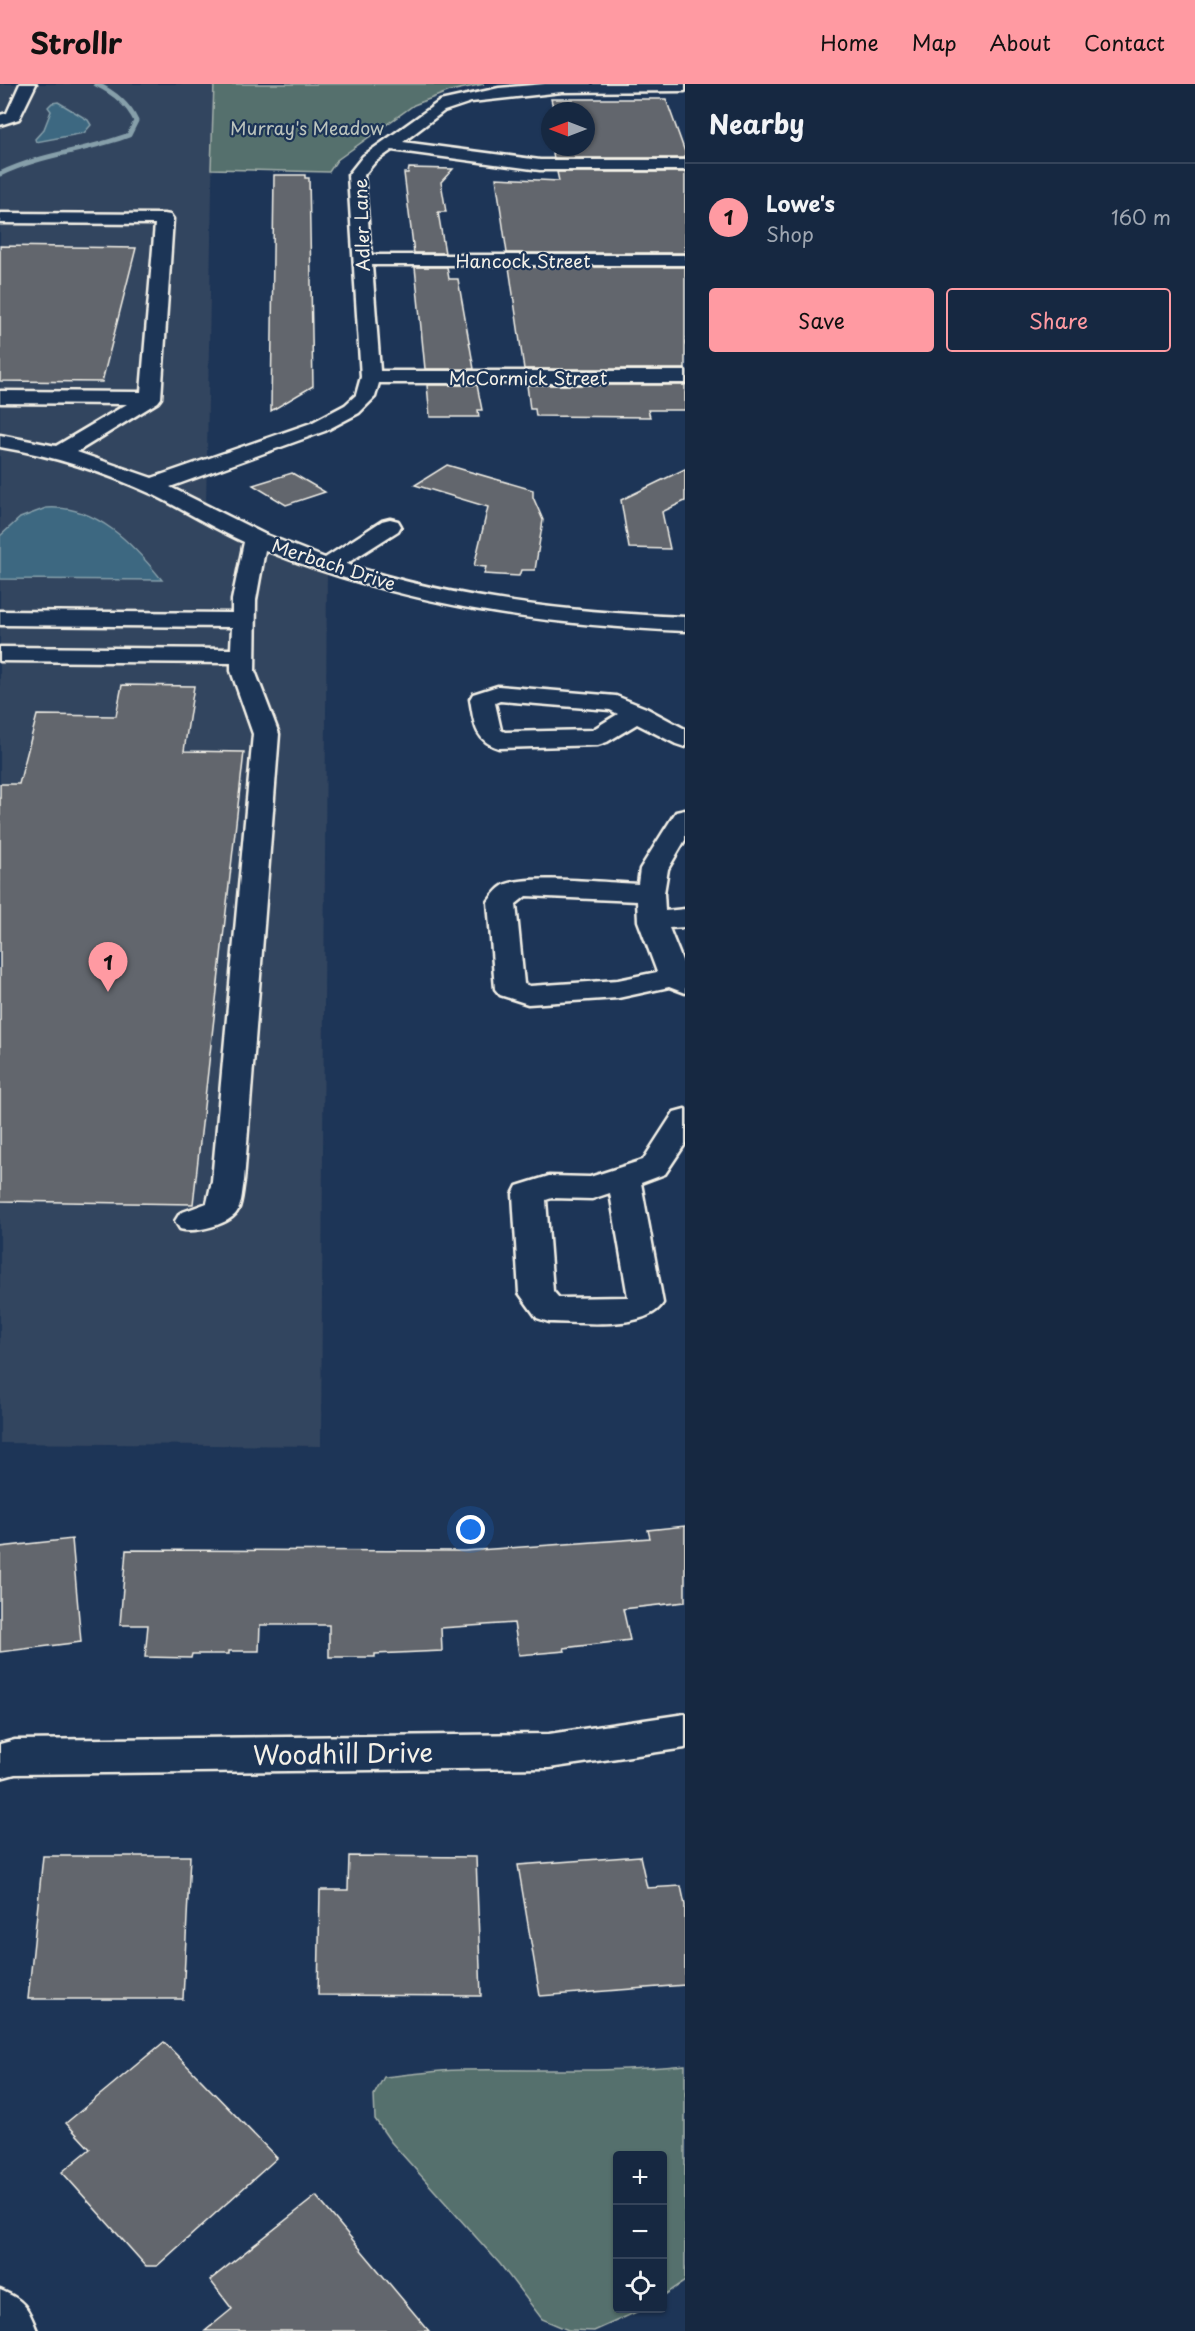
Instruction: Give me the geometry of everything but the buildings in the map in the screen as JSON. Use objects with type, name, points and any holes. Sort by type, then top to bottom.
[{"type":"street","points":[[0,120],[13,116],[28,84]]},
{"type":"street","name":"Adler Lane","points":[[371,377],[356,175],[364,162],[444,105],[488,92],[543,86],[685,86]]},
{"type":"street","points":[[390,145],[533,164],[685,165]]},
{"type":"street","points":[[0,218],[164,219],[151,398]]},
{"type":"street","name":"Hancock Street","points":[[362,260],[685,260]]},
{"type":"street","points":[[152,486],[318,427],[352,409],[365,397],[371,377]]},
{"type":"street","name":"McCormick Street","points":[[371,377],[685,377]]},
{"type":"street","points":[[0,397],[151,398]]},
{"type":"street","points":[[60,453],[151,398]]},
{"type":"street","name":"Merbach Drive","points":[[0,441],[60,453],[99,464],[152,486],[256,539],[328,566],[403,586],[511,608],[614,620],[685,624]]},
{"type":"street","points":[[328,566],[390,526]]},
{"type":"street","points":[[192,1221],[222,1209],[228,1181],[266,735],[243,671],[244,600],[256,539]]},
{"type":"street","points":[[0,618],[243,620]]},
{"type":"street","points":[[0,654],[243,656]]},
{"type":"street","points":[[637,713],[598,737],[499,740],[489,733],[482,699],[498,693],[616,703],[637,713],[685,739]]},
{"type":"street","points":[[685,818],[675,855],[654,869],[651,907],[679,980],[618,990],[528,995],[510,989],[502,902],[512,892],[523,888],[651,907],[685,918]]},
{"type":"street","points":[[624,1177],[646,1303],[629,1310],[549,1310],[536,1293],[530,1194],[549,1187],[592,1188],[624,1177],[654,1167],[685,1119]]},
{"type":"street","name":"Woodhill Drive","points":[[0,1761],[15,1757],[549,1751],[685,1731]]},
{"type":"street","points":[[0,2315],[12,2331]]},
{"type":"shaded area","points":[[0,84],[214,84],[206,507],[0,436]]},
{"type":"shaded area","points":[[58,102],[88,120],[91,125],[84,133],[36,142],[35,139],[44,129],[51,111],[48,107]]},
{"type":"shaded area","points":[[0,447],[45,455],[142,488],[327,572],[321,1446],[0,1443]]},
{"type":"shaded area","points":[[46,508],[64,508],[81,512],[112,529],[139,553],[162,580],[0,579],[0,536],[20,518]]},
{"type":"green space","name":"Murray's Meadow","points":[[214,84],[484,84],[450,91],[414,105],[337,160],[329,172],[211,169]]},
{"type":"green space","points":[[685,2065],[685,2281],[667,2293],[667,2151],[613,2151],[613,2313],[634,2313],[594,2331],[568,2330],[542,2319],[500,2264],[391,2142],[375,2119],[374,2095],[384,2077],[452,2070],[601,2070]]},
{"type":"waterway","points":[[0,174],[48,157],[129,135],[136,121],[133,115],[119,99],[96,84]]},
{"type":"place","name":"Lowe's","points":[[108,992]]}]
